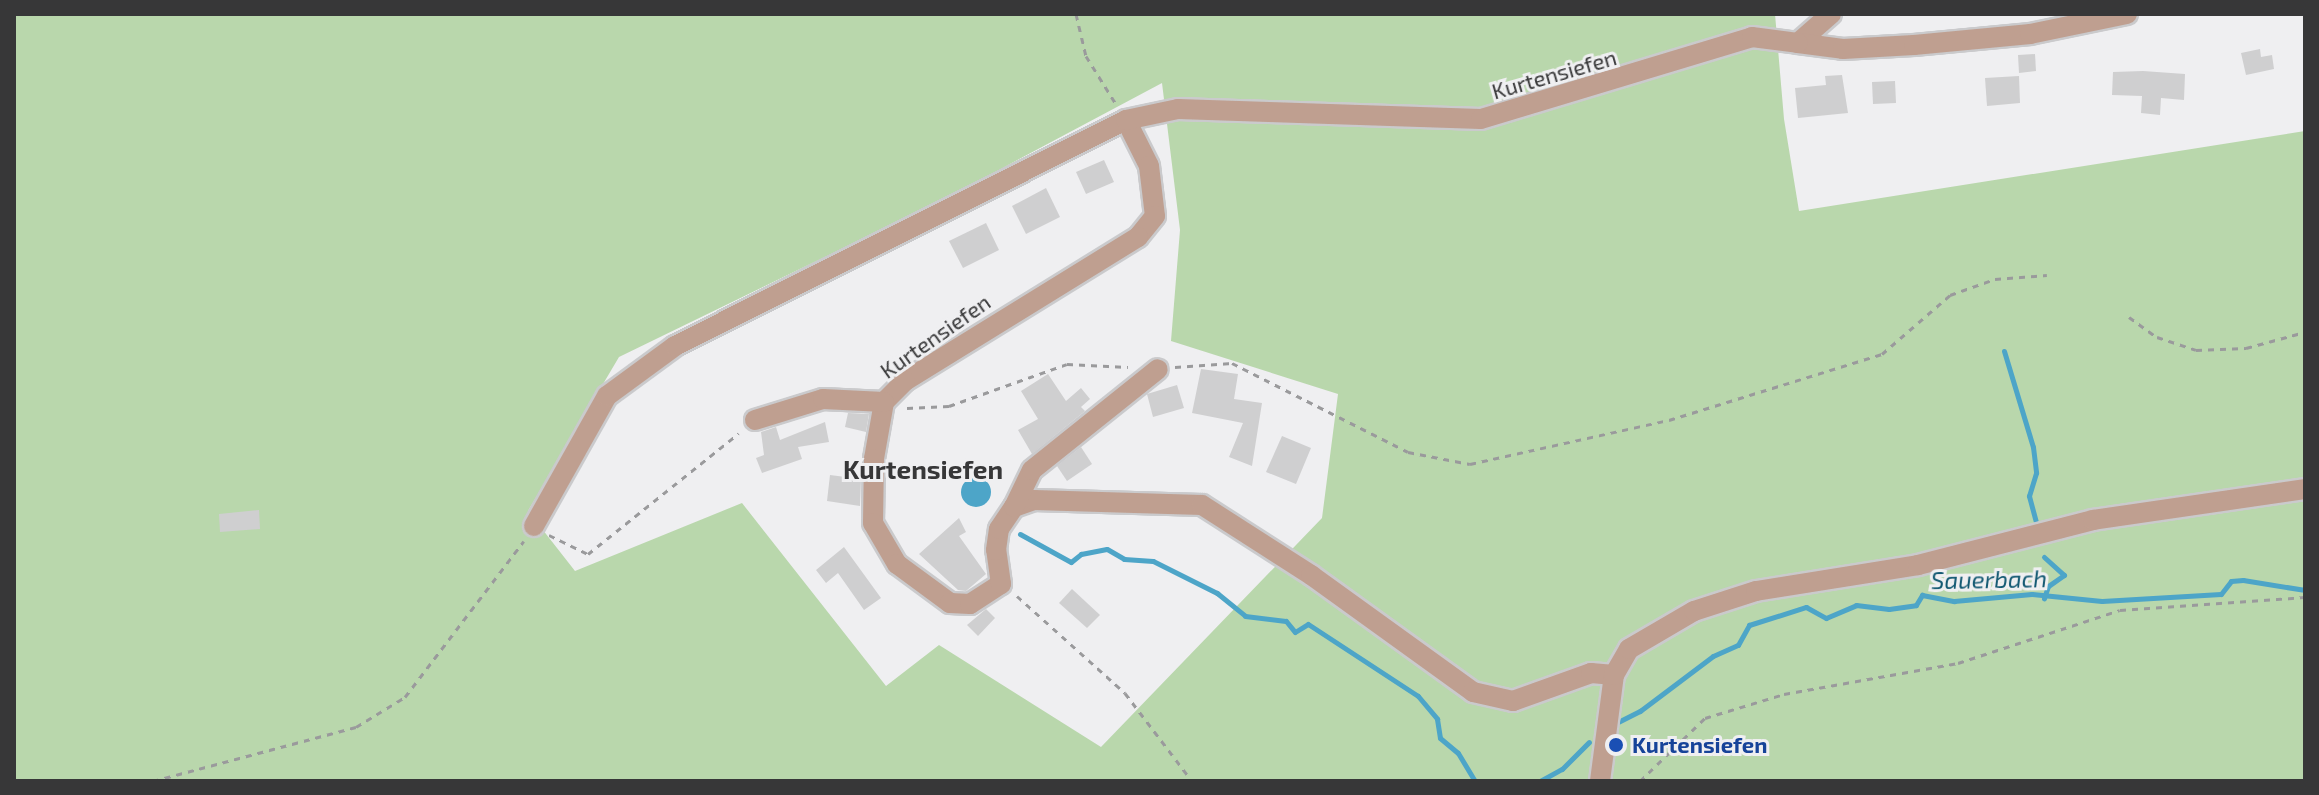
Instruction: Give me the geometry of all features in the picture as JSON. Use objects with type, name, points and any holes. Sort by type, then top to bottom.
[{"type":"street","points":[[1798,43],[1831,14]]},
{"type":"street","name":"Kurtensiefen","points":[[534,526],[607,396],[675,346],[1126,120],[1178,109],[1481,119],[1521,111],[1752,37],[1843,49],[1929,44],[2030,34],[2127,14]]},
{"type":"street","name":"Kurtensiefen","points":[[1001,584],[970,604],[950,603],[897,564],[882,544],[873,523],[874,484],[884,402],[918,373],[1138,237],[1155,216],[1149,166],[1126,120]]},
{"type":"street","points":[[1001,584],[996,550],[999,529],[1032,470],[1158,369]]},
{"type":"street","points":[[755,420],[823,399],[884,402]]},
{"type":"street","points":[[1600,781],[1614,675],[1629,649],[1660,627],[1756,591],[1918,565],[2093,520],[2305,489]]},
{"type":"street","points":[[1014,507],[1034,500],[1202,505],[1299,566],[1473,692],[1513,701],[1591,673],[1614,675]]},
{"type":"path","points":[[1076,14],[1086,56],[1126,120]]},
{"type":"path","points":[[884,402],[916,410],[949,406],[1067,364],[1158,369],[1232,363],[1408,452],[1470,464],[1669,420],[1882,354],[1950,295],[1995,279],[2047,275]]},
{"type":"path","points":[[2129,317],[2157,337],[2196,350],[2246,348],[2305,332]]},
{"type":"path","points":[[153,781],[356,727],[405,697],[489,594],[534,526],[588,554],[755,420]]},
{"type":"path","points":[[1001,584],[1125,693],[1192,781]]},
{"type":"path","points":[[1640,781],[1705,718],[1784,694],[1958,663],[2120,610],[2305,597]]},
{"type":"green space","points":[[14,14],[1775,14],[1784,119],[1799,211],[2305,131],[2305,781],[14,781]],"holes":[[[1162,83],[1180,230],[1171,341],[1338,394],[1322,518],[1101,747],[939,645],[886,686],[742,503],[575,571],[528,511],[619,357],[950,196]]]},
{"type":"water","points":[[976,477],[987,481],[991,492],[987,503],[976,507],[965,503],[961,492],[965,481]]},
{"type":"building","points":[[2260,49],[2261,57],[2272,55],[2274,69],[2246,75],[2241,53]]},
{"type":"building","points":[[2035,54],[2036,71],[2019,73],[2018,55]]},
{"type":"building","points":[[2113,72],[2185,74],[2184,100],[2161,98],[2160,115],[2141,113],[2142,96],[2112,95]]},
{"type":"building","points":[[1842,75],[1848,113],[1798,118],[1795,88],[1826,85],[1825,76]]},
{"type":"building","points":[[2019,76],[2020,103],[1987,106],[1985,78]]},
{"type":"building","points":[[1895,81],[1896,103],[1873,104],[1872,82]]},
{"type":"building","points":[[1104,160],[1114,182],[1086,194],[1076,172]]},
{"type":"building","points":[[1046,188],[1060,217],[1026,234],[1012,206]]},
{"type":"building","points":[[986,223],[999,250],[963,268],[949,241]]},
{"type":"building","points":[[1201,369],[1238,374],[1234,399],[1262,403],[1252,466],[1229,457],[1243,423],[1192,413]]},
{"type":"building","points":[[1048,374],[1066,401],[1081,388],[1090,399],[1081,407],[1085,411],[1032,454],[1018,430],[1038,419],[1021,391]]},
{"type":"building","points":[[1177,385],[1184,408],[1153,417],[1147,394]]},
{"type":"building","points":[[848,413],[869,414],[866,432],[845,427]]},
{"type":"building","points":[[825,422],[829,442],[798,447],[802,459],[762,473],[756,458],[764,455],[761,432],[776,427],[780,440]]},
{"type":"building","points":[[1282,436],[1311,448],[1296,484],[1266,472]]},
{"type":"building","points":[[1081,447],[1092,464],[1067,481],[1057,466]]},
{"type":"building","points":[[830,475],[861,479],[860,506],[827,501]]},
{"type":"building","points":[[259,510],[260,529],[220,532],[219,514]]},
{"type":"building","points":[[959,518],[966,532],[959,536],[986,574],[966,591],[958,590],[919,554]]},
{"type":"building","points":[[844,547],[881,598],[864,610],[838,573],[826,583],[816,570]]},
{"type":"building","points":[[1072,589],[1100,615],[1087,628],[1059,603]]},
{"type":"building","points":[[986,609],[995,618],[978,636],[967,625]]},
{"type":"waterway","points":[[2004,351],[2033,447],[2036,473],[2029,496],[2037,525]]},
{"type":"waterway","points":[[1020,534],[1071,562],[1081,554],[1107,549],[1124,559],[1153,561],[1217,593],[1245,616],[1286,621],[1295,632],[1308,624],[1418,696],[1437,719],[1440,738],[1458,753],[1475,781]]},
{"type":"waterway","points":[[2044,557],[2064,575],[2048,586],[2044,598]]},
{"type":"waterway","name":"Sauerbach","points":[[1618,722],[1640,711],[1713,656],[1738,645],[1749,625],[1806,607],[1826,618],[1856,605],[1889,609],[1916,605],[1922,595],[1954,601],[2032,594],[2102,601],[2221,594],[2231,581],[2243,580],[2305,590]]},
{"type":"waterway","name":"Sauerbach","points":[[1540,781],[1562,769],[1589,742]]},
{"type":"place","name":"Kurtensiefen","points":[[1616,745]]},
{"type":"district","name":"Kurtensiefen","points":[[923,469]]}]
